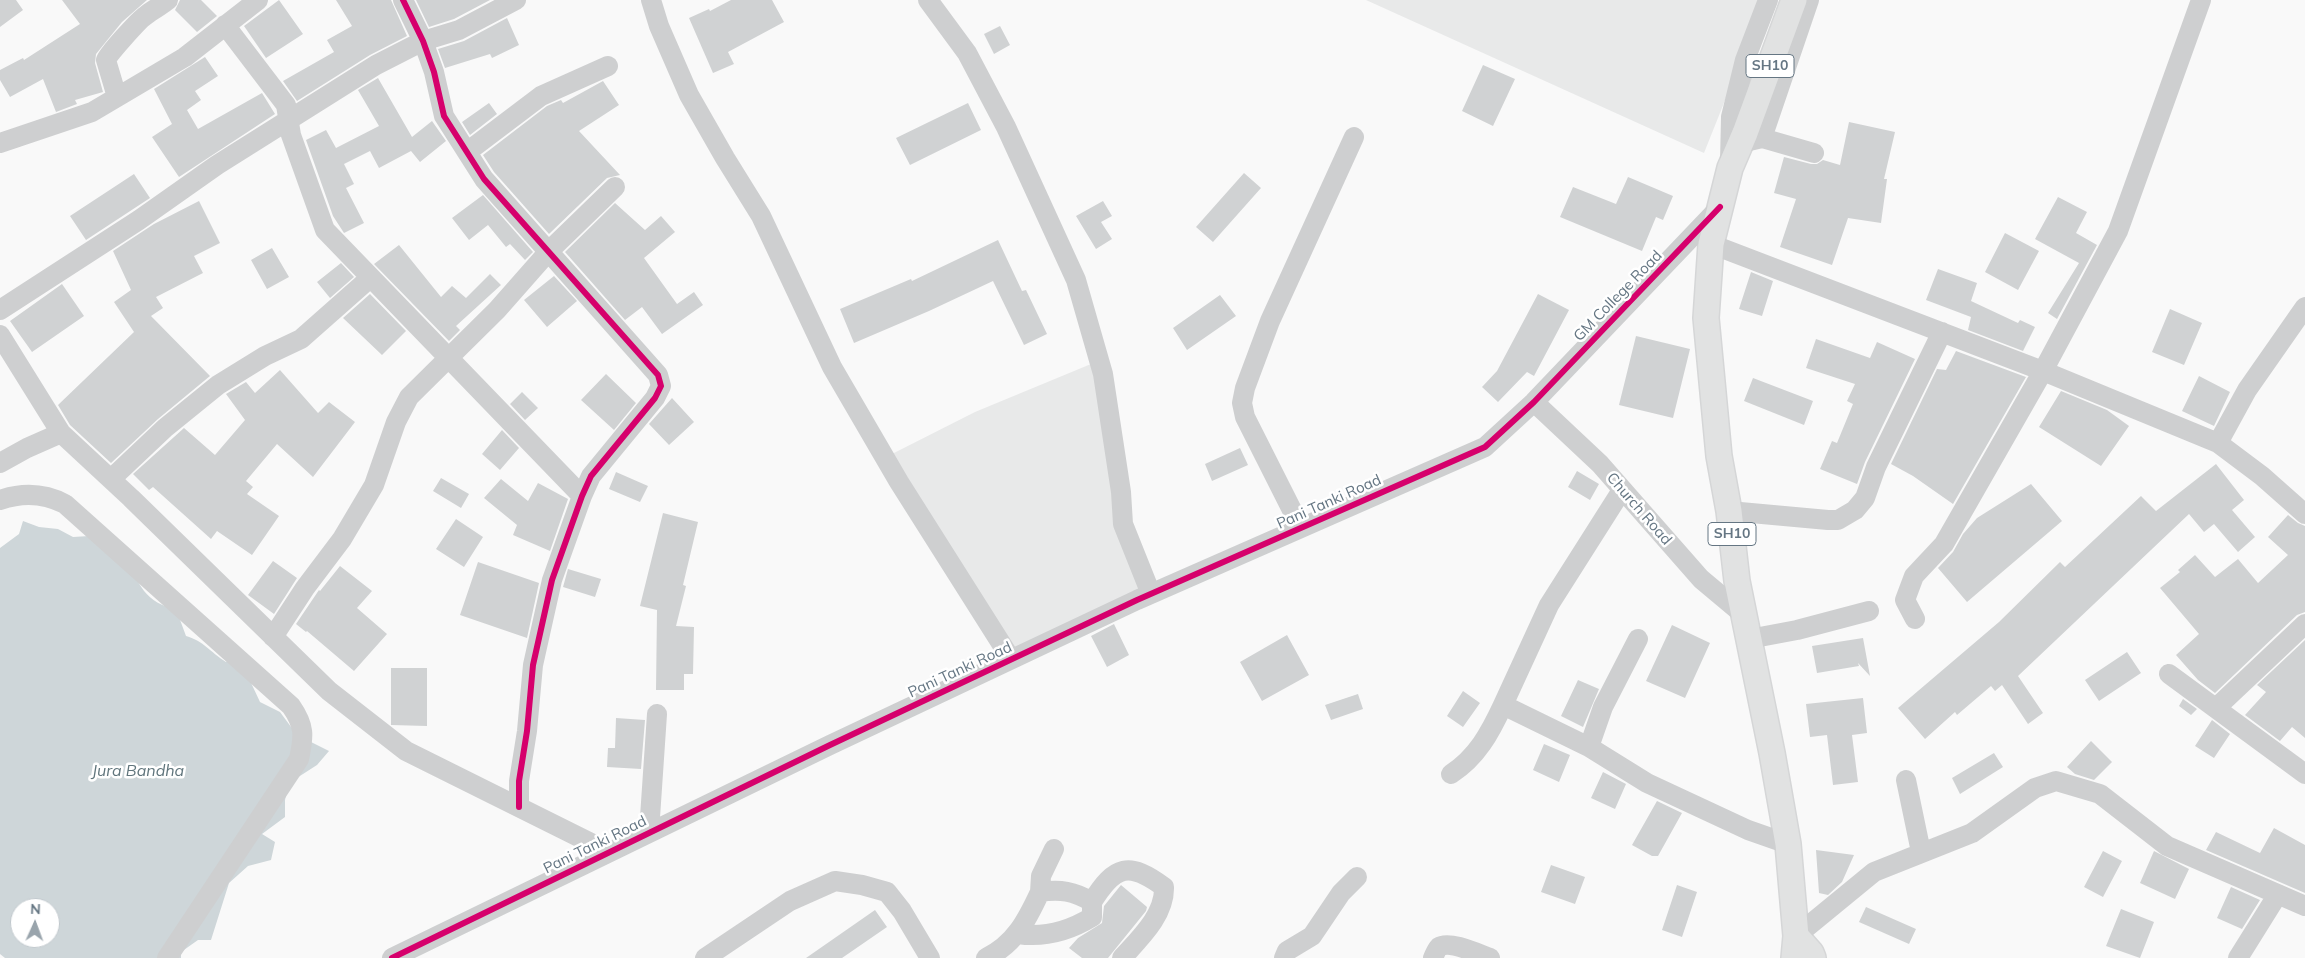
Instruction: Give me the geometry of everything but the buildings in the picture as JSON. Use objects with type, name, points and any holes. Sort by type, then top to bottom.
[{"type":"main road","name":"SH10","points":[[1794,0],[1749,138],[1730,168],[1711,244],[1706,318],[1709,366],[1719,456],[1729,511],[1737,581],[1788,844],[1797,951]]},
{"type":"main road","points":[[1797,951],[1811,953],[1813,958]]},
{"type":"street","points":[[117,96],[106,60],[107,56],[143,17],[168,0]]},
{"type":"street","points":[[0,143],[92,112],[185,57],[258,0]]},
{"type":"street","points":[[403,0],[423,41],[434,72],[444,116],[484,179],[658,375],[661,386],[655,398],[591,476],[552,580],[533,665],[527,731],[519,781],[519,807]]},
{"type":"street","points":[[0,310],[140,220],[217,165],[376,65],[423,41],[459,30],[516,0]]},
{"type":"street","points":[[651,0],[658,26],[689,95],[761,216],[832,367],[899,482],[1011,659]]},
{"type":"street","points":[[928,0],[967,53],[1002,118],[1076,280],[1103,374],[1121,492],[1123,524],[1151,594]]},
{"type":"street","points":[[1730,168],[1731,117],[1746,60],[1768,0]]},
{"type":"street","points":[[1809,0],[1749,138],[1814,153]]},
{"type":"street","points":[[1915,619],[1905,600],[1914,576],[1944,544],[2043,370],[2118,231],[2201,0]]},
{"type":"street","points":[[225,25],[286,105],[291,135],[325,230],[582,496]]},
{"type":"street","points":[[467,152],[541,96],[608,66]]},
{"type":"street","points":[[1301,528],[1245,417],[1242,403],[1245,388],[1270,321],[1354,137]]},
{"type":"street","points":[[273,637],[305,588],[342,539],[374,485],[396,422],[409,397],[497,310],[549,251],[615,187]]},
{"type":"street","name":"GM College Road","points":[[1534,402],[1720,207]]},
{"type":"street","points":[[1711,244],[2043,370],[2218,443],[2262,476],[2305,514]]},
{"type":"street","points":[[111,479],[165,428],[218,385],[265,356],[301,339],[370,278]]},
{"type":"street","points":[[2218,443],[2247,390],[2285,332],[2305,307]]},
{"type":"street","points":[[1729,511],[1838,520],[1855,510],[1865,498],[1876,467],[1942,332]]},
{"type":"street","points":[[0,335],[61,433],[111,479],[329,691],[406,751],[609,852]]},
{"type":"street","name":"Pani Tanki Road","points":[[392,958],[426,949],[649,832],[1011,659],[1151,594],[1485,447],[1534,402]]},
{"type":"street","name":"Church Road","points":[[1534,402],[1594,458],[1701,579],[1744,615]]},
{"type":"street","points":[[0,463],[27,448],[61,433]]},
{"type":"street","points":[[1451,774],[1466,764],[1478,751],[1493,728],[1549,605],[1622,490]]},
{"type":"street","points":[[0,500],[12,496],[33,494],[50,496],[66,504],[290,706],[301,720],[303,739],[300,759],[167,958]]},
{"type":"street","points":[[1749,639],[1797,630],[1869,611]]},
{"type":"street","points":[[2216,708],[2305,624]]},
{"type":"street","points":[[1589,747],[1603,707],[1638,639]]},
{"type":"street","points":[[2169,674],[2305,774]]},
{"type":"street","points":[[1503,705],[1589,747],[1646,783],[1748,830],[1788,844]]},
{"type":"street","points":[[649,832],[657,714]]},
{"type":"street","points":[[1906,780],[1921,852]]},
{"type":"street","points":[[1797,951],[1874,872],[1972,833],[2035,788],[2056,781],[2100,794],[2167,846],[2305,906]]},
{"type":"street","points":[[986,958],[1000,951],[1018,934],[1040,892],[1041,876],[1054,849]]},
{"type":"street","points":[[1018,934],[1034,936],[1072,929],[1092,917],[1092,902],[1114,874],[1128,869],[1145,873],[1164,887],[1165,902],[1147,930],[1122,958]]},
{"type":"street","points":[[1284,958],[1286,951],[1312,936],[1341,893],[1357,877]]},
{"type":"street","points":[[705,958],[790,901],[835,882],[862,885],[887,892],[902,911],[930,958]]},
{"type":"street","points":[[1040,892],[1061,889],[1079,894],[1092,902]]},
{"type":"street","points":[[2238,958],[2278,894]]},
{"type":"street","points":[[1433,958],[1437,949],[1441,946],[1456,946],[1490,958]]},
{"type":"shaded area","points":[[1366,0],[1765,0],[1704,153]]},
{"type":"shaded area","points":[[1091,364],[1143,590],[1014,651],[892,454],[975,412]]},
{"type":"water","name":"Jura Bandha","points":[[23,521],[39,527],[58,529],[73,537],[89,536],[128,557],[139,584],[144,591],[157,602],[176,609],[186,636],[202,644],[226,662],[238,655],[260,702],[280,712],[297,735],[329,751],[317,765],[289,783],[285,800],[285,817],[262,834],[275,842],[271,860],[248,866],[229,883],[211,940],[198,940],[181,952],[181,958],[5,958],[0,954],[0,548],[19,534]]},
{"type":"cycle path","points":[[403,0],[423,41],[434,72],[444,116],[484,179],[658,375],[661,386],[655,398],[591,476],[552,580],[533,665],[527,731],[519,781],[519,807]]},
{"type":"cycle path","points":[[392,958],[830,745],[1137,600],[1485,447],[1534,402],[1720,207]]}]
